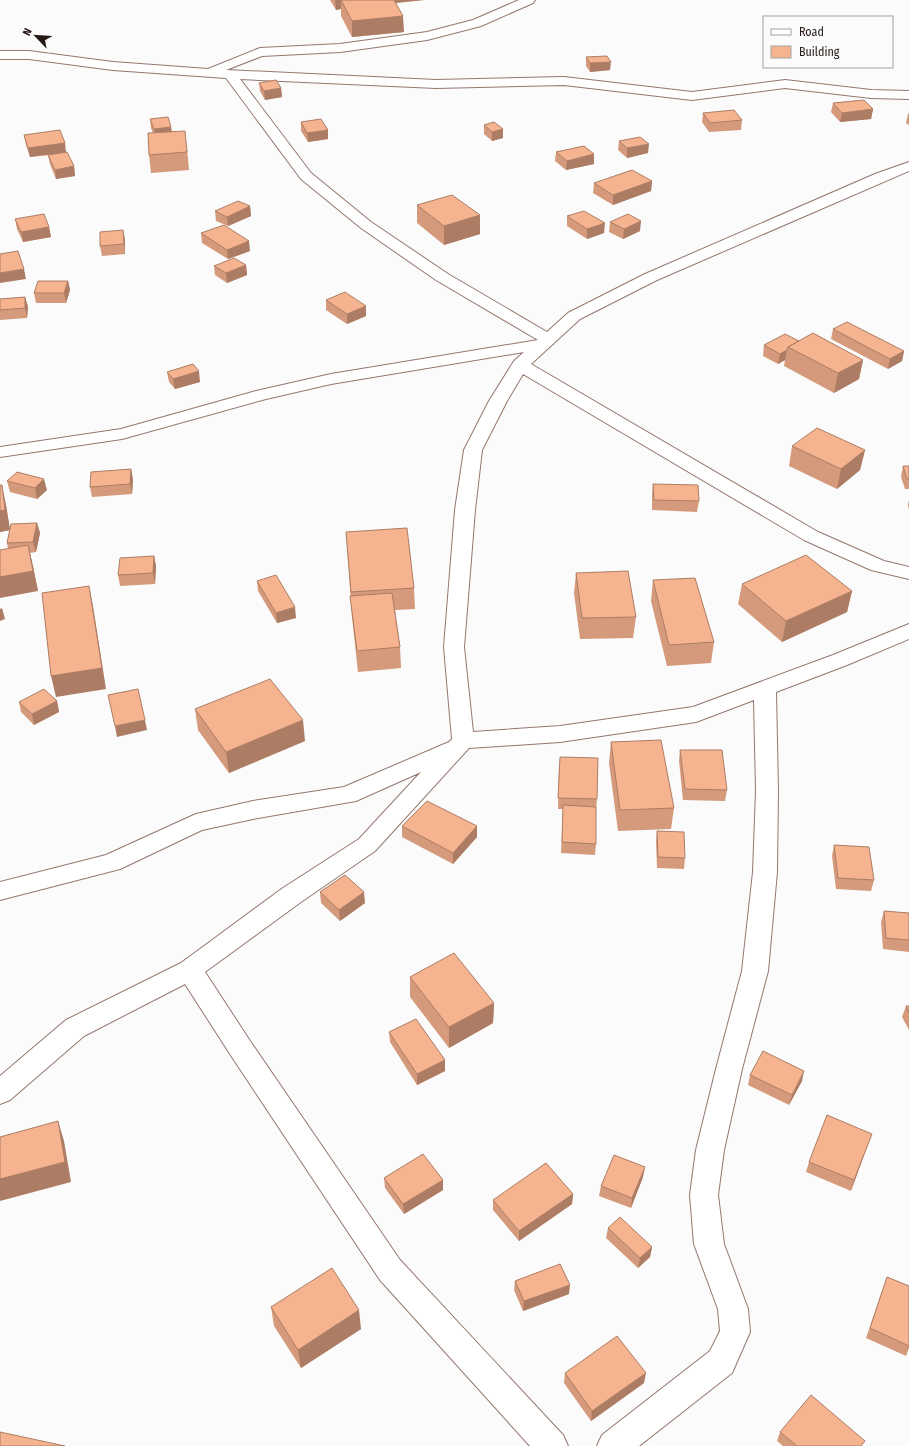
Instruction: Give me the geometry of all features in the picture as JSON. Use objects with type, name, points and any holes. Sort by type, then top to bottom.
[{"type":"street","points":[[208,73],[260,52],[340,48],[428,36],[477,23],[529,0]]},
{"type":"street","points":[[0,55],[29,55],[113,66],[230,75],[436,84],[564,81],[692,96],[785,84],[871,94],[909,95]]},
{"type":"street","points":[[230,75],[306,176],[366,225],[442,277],[546,342]]},
{"type":"street","points":[[0,1092],[75,1028],[190,970],[292,895],[367,845],[460,744],[454,647],[465,510],[473,450],[498,401],[520,365],[574,316],[652,277],[909,166]]},
{"type":"street","points":[[0,452],[122,434],[262,395],[331,380],[546,342]]},
{"type":"street","points":[[520,365],[811,536],[878,566],[909,573]]},
{"type":"street","points":[[0,891],[112,863],[196,823],[253,810],[348,795],[460,744],[560,734],[696,714],[840,660],[909,631]]},
{"type":"street","points":[[613,1446],[721,1362],[736,1332],[734,1309],[708,1244],[704,1195],[710,1150],[729,1069],[755,972],[766,872],[767,791],[765,688]]},
{"type":"street","points":[[190,970],[241,1049],[390,1270],[552,1446]]},
{"type":"building","points":[[341,0],[394,0],[403,16],[352,21]]},
{"type":"building","points":[[607,56],[611,62],[590,63],[586,57]]},
{"type":"building","points":[[276,80],[281,88],[264,91],[259,83]]},
{"type":"building","points":[[864,100],[873,109],[842,113],[833,103]]},
{"type":"building","points":[[734,110],[742,120],[710,123],[703,113]]},
{"type":"building","points":[[168,117],[171,127],[154,129],[150,119]]},
{"type":"building","points":[[321,119],[328,130],[307,133],[301,122]]},
{"type":"building","points":[[494,122],[503,129],[492,132],[484,125]]},
{"type":"building","points":[[60,130],[65,143],[28,148],[24,135]]},
{"type":"building","points":[[185,131],[187,152],[149,155],[148,133]]},
{"type":"building","points":[[640,137],[649,144],[627,148],[619,141]]},
{"type":"building","points":[[584,146],[594,154],[567,161],[556,152]]},
{"type":"building","points":[[67,152],[74,166],[55,170],[48,155]]},
{"type":"building","points":[[632,170],[652,181],[613,195],[594,183]]},
{"type":"building","points":[[452,195],[480,215],[444,226],[417,205]]},
{"type":"building","points":[[238,201],[250,206],[227,217],[215,211]]},
{"type":"building","points":[[584,211],[605,223],[587,229],[567,216]]},
{"type":"building","points":[[44,214],[49,227],[21,232],[15,219]]},
{"type":"building","points":[[628,214],[641,221],[624,229],[610,222]]},
{"type":"building","points":[[224,225],[249,241],[227,250],[201,233]]},
{"type":"building","points":[[123,230],[124,244],[100,246],[100,232]]},
{"type":"building","points":[[18,251],[24,269],[0,273],[0,254]]},
{"type":"building","points":[[234,258],[246,265],[226,273],[214,266]]},
{"type":"building","points":[[38,281],[68,281],[64,293],[34,293]]},
{"type":"building","points":[[345,292],[366,306],[347,314],[326,300]]},
{"type":"building","points":[[25,297],[25,308],[0,310],[0,299]]},
{"type":"building","points":[[847,322],[904,351],[890,359],[833,329]]},
{"type":"building","points":[[813,333],[863,360],[838,373],[788,347]]},
{"type":"building","points":[[785,334],[799,341],[788,347],[787,350],[780,354],[764,345]]},
{"type":"building","points":[[193,364],[199,371],[173,379],[167,372]]},
{"type":"building","points":[[817,428],[865,450],[841,469],[792,446]]},
{"type":"building","points":[[903,466],[909,466],[909,479],[907,479]]},
{"type":"building","points":[[131,469],[130,484],[90,487],[91,472]]},
{"type":"building","points":[[17,472],[44,479],[35,488],[7,481]]},
{"type":"building","points":[[653,484],[698,485],[699,501],[654,500]]},
{"type":"building","points":[[0,485],[2,485],[5,510],[0,511]]},
{"type":"building","points":[[37,523],[33,542],[7,543],[11,524]]},
{"type":"building","points":[[407,528],[414,588],[351,592],[346,532]]},
{"type":"building","points":[[28,545],[33,571],[0,577],[0,550]]},
{"type":"building","points":[[806,555],[852,591],[786,621],[742,584]]},
{"type":"building","points":[[154,556],[153,573],[118,575],[120,558]]},
{"type":"building","points":[[628,571],[636,617],[582,618],[576,573]]},
{"type":"building","points":[[276,575],[295,607],[276,613],[257,581]]},
{"type":"building","points":[[695,578],[714,642],[669,645],[653,580]]},
{"type":"building","points":[[89,586],[102,668],[51,676],[42,593]]},
{"type":"building","points":[[392,593],[400,647],[357,651],[350,596]]},
{"type":"building","points":[[270,679],[303,720],[226,752],[195,709]]},
{"type":"building","points":[[44,689],[57,701],[32,714],[19,702]]},
{"type":"building","points":[[138,689],[145,720],[115,726],[108,695]]},
{"type":"building","points":[[661,740],[674,808],[620,810],[611,742]]},
{"type":"building","points":[[680,750],[722,750],[727,790],[685,789]]},
{"type":"building","points":[[560,757],[598,758],[597,799],[558,798]]},
{"type":"building","points":[[427,801],[477,826],[453,853],[402,826]]},
{"type":"building","points":[[563,805],[596,807],[596,844],[562,842]]},
{"type":"building","points":[[657,831],[684,832],[685,858],[658,857]]},
{"type":"building","points":[[834,845],[869,847],[874,880],[838,878]]},
{"type":"building","points":[[345,875],[364,892],[339,910],[320,892]]},
{"type":"building","points":[[884,911],[909,913],[909,940],[886,938]]},
{"type":"building","points":[[454,953],[494,1003],[449,1027],[410,977]]},
{"type":"building","points":[[906,1006],[909,1006],[909,1013]]},
{"type":"building","points":[[416,1019],[445,1060],[417,1074],[389,1032]]},
{"type":"building","points":[[763,1051],[804,1071],[792,1095],[750,1075]]},
{"type":"building","points":[[827,1115],[872,1134],[854,1180],[809,1162]]},
{"type":"building","points":[[58,1121],[65,1162],[0,1179],[0,1137]]},
{"type":"building","points":[[423,1154],[443,1180],[403,1204],[384,1178]]},
{"type":"building","points":[[614,1155],[645,1167],[632,1198],[601,1186]]},
{"type":"building","points":[[546,1163],[573,1194],[519,1231],[493,1200]]},
{"type":"building","points":[[620,1217],[652,1247],[640,1258],[608,1228]]},
{"type":"building","points":[[560,1264],[570,1285],[524,1301],[515,1281]]},
{"type":"building","points":[[332,1268],[359,1310],[298,1350],[271,1307]]},
{"type":"building","points":[[887,1277],[909,1286],[909,1346],[870,1328]]},
{"type":"building","points":[[617,1336],[646,1373],[592,1411],[565,1373]]},
{"type":"building","points":[[811,1395],[865,1441],[861,1446],[797,1446],[780,1432]]},
{"type":"building","points":[[0,1432],[65,1446],[0,1446]]}]
